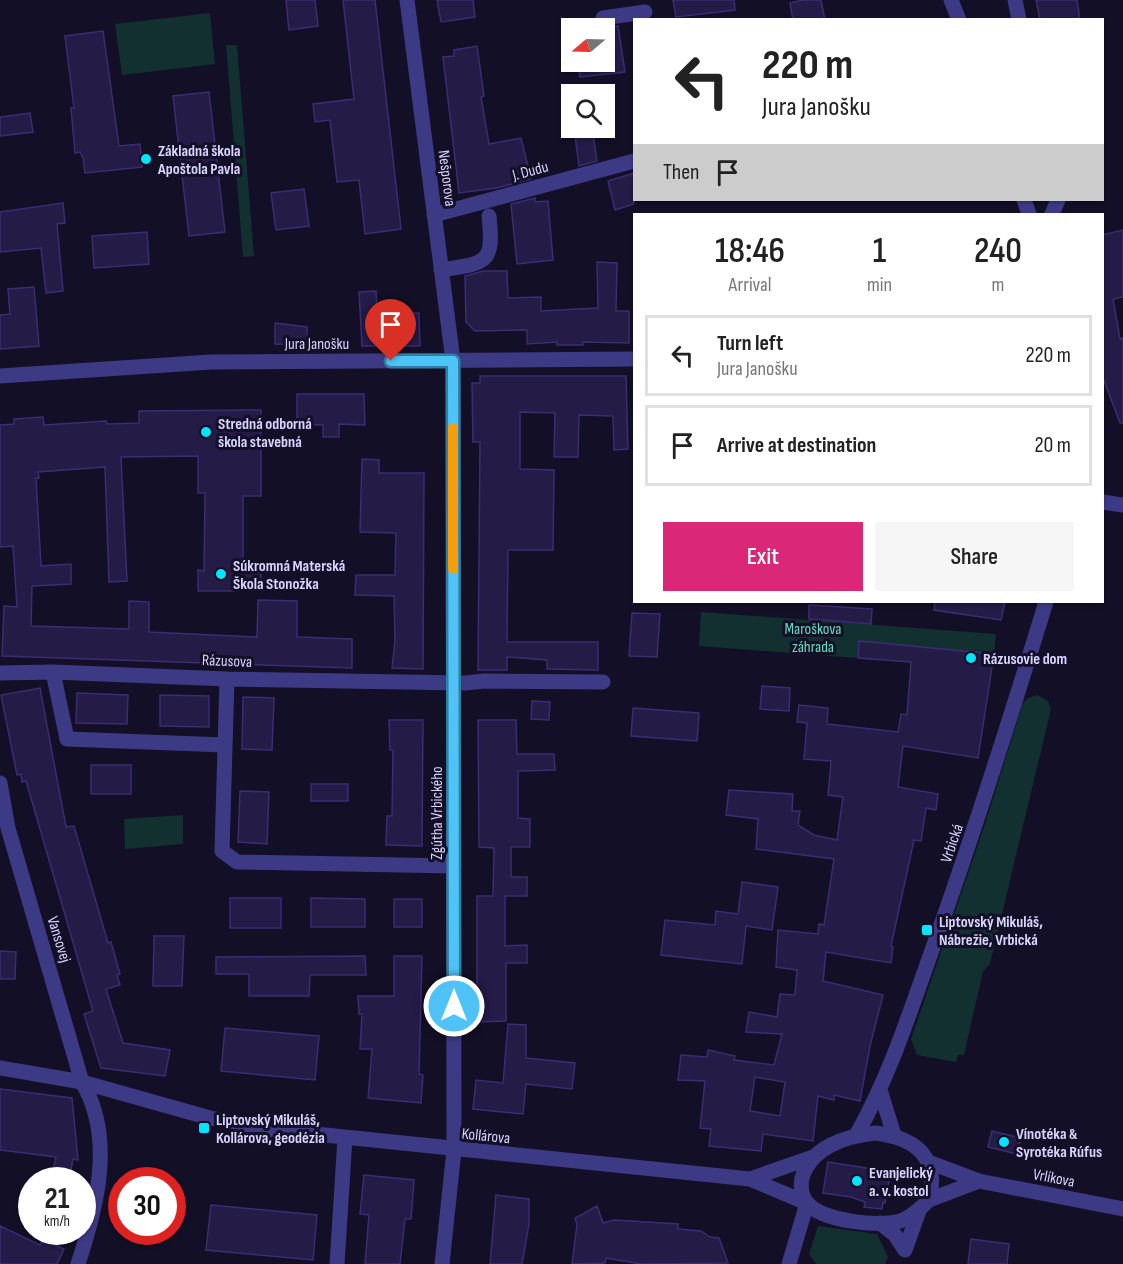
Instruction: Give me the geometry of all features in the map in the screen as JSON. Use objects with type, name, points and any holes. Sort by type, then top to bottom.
[{"type":"street","name":"Nešporova","points":[[407,0],[453,361]]},
{"type":"street","points":[[951,0],[958,18]]},
{"type":"street","points":[[1015,0],[1019,18]]},
{"type":"street","points":[[603,18],[646,10]]},
{"type":"street","name":"J. Dudu","points":[[434,215],[633,161]]},
{"type":"street","points":[[441,270],[477,262],[487,257],[492,246],[489,216]]},
{"type":"street","name":"Jura Janošku","points":[[0,376],[211,362],[633,359]]},
{"type":"street","name":"Zgútha Vrbického","points":[[442,1264],[454,1150],[453,361]]},
{"type":"street","points":[[1104,502],[1123,504]]},
{"type":"street","name":"Vrbická","points":[[857,1134],[881,1093],[988,790],[1046,603]]},
{"type":"street","points":[[53,672],[67,738],[225,746]]},
{"type":"street","name":"Rázusova","points":[[0,673],[53,672],[453,683],[603,682]]},
{"type":"street","points":[[227,678],[222,851],[237,862],[454,866]]},
{"type":"street","name":"Vansovej","points":[[0,783],[8,828],[82,1082],[94,1102],[101,1170],[92,1219],[78,1264]]},
{"type":"street","name":"Kollárova","points":[[0,1068],[82,1082],[210,1118],[345,1138],[750,1179],[807,1203]]},
{"type":"street","points":[[881,1093],[894,1135]]},
{"type":"street","points":[[903,1257],[925,1204],[934,1182],[931,1163],[913,1146],[894,1135],[857,1134],[833,1144],[813,1157],[805,1170],[801,1188],[807,1203],[820,1213],[831,1217],[880,1223],[901,1221],[925,1204],[979,1181]]},
{"type":"street","points":[[337,1264],[345,1138]]},
{"type":"street","name":"Kollárova","points":[[750,1179],[813,1157]]},
{"type":"street","name":"Vrlíkova","points":[[931,1163],[979,1181],[1123,1209]]},
{"type":"street","points":[[789,1264],[807,1203]]},
{"type":"street","points":[[880,1223],[895,1235],[903,1257]]},
{"type":"green space","points":[[210,13],[215,64],[122,75],[115,24]]},
{"type":"green space","points":[[226,45],[237,45],[254,256],[243,257]]},
{"type":"green space","name":"Maroškova záhrada","points":[[701,612],[996,634],[994,654],[860,641],[858,658],[699,646]]},
{"type":"green space","points":[[1038,695],[1048,701],[1051,709],[990,964],[983,971],[964,1055],[958,1055],[956,1062],[917,1055],[911,1039],[984,827],[1023,703],[1028,698]]},
{"type":"green space","points":[[183,815],[183,844],[125,849],[124,819]]},
{"type":"green space","points":[[818,1226],[877,1234],[888,1257],[885,1264],[816,1264],[809,1254]]},
{"type":"building","points":[[286,0],[315,0],[318,26],[289,30]]},
{"type":"building","points":[[343,0],[375,0],[401,229],[365,234],[359,180],[337,182],[330,120],[315,122],[313,104],[354,99]]},
{"type":"building","points":[[437,0],[473,0],[475,17],[441,22]]},
{"type":"building","points":[[673,0],[734,0],[735,10],[676,17]]},
{"type":"building","points":[[821,0],[825,18],[793,18],[790,3]]},
{"type":"building","points":[[1036,0],[1077,0],[1080,18],[1040,18]]},
{"type":"building","points":[[615,26],[618,26],[625,72],[580,77],[579,72],[615,72]]},
{"type":"building","points":[[103,31],[119,146],[140,144],[142,167],[85,173],[80,152],[75,153],[71,108],[74,108],[65,36]]},
{"type":"building","points":[[477,46],[484,96],[481,97],[489,144],[521,138],[531,179],[496,188],[459,193],[443,57],[454,56],[454,50]]},
{"type":"building","points":[[209,92],[225,232],[189,236],[173,96]]},
{"type":"building","points":[[30,113],[33,132],[0,136],[0,117]]},
{"type":"building","points":[[575,138],[594,138],[597,161],[579,166]]},
{"type":"building","points":[[633,173],[634,204],[615,210],[608,181]]},
{"type":"building","points":[[304,189],[309,226],[276,230],[271,193]]},
{"type":"building","points":[[535,198],[535,202],[548,201],[553,260],[517,264],[511,204]]},
{"type":"building","points":[[63,203],[65,223],[57,224],[63,291],[46,293],[41,248],[0,252],[0,212]]},
{"type":"building","points":[[1123,230],[1123,297],[1113,299],[1120,339],[1123,338],[1123,423],[1120,423],[1104,380],[1104,235]]},
{"type":"building","points":[[147,232],[149,264],[94,268],[92,236]]},
{"type":"building","points":[[597,262],[617,263],[616,311],[629,311],[629,343],[527,344],[527,330],[475,331],[466,322],[465,276],[483,271],[507,271],[508,298],[541,297],[541,311],[598,308]]},
{"type":"building","points":[[34,287],[39,346],[0,349],[0,315],[10,314],[8,289]]},
{"type":"building","points":[[376,291],[377,314],[419,313],[420,346],[362,346],[359,292]]},
{"type":"building","points":[[275,323],[307,327],[307,345],[275,344]]},
{"type":"building","points":[[480,376],[626,376],[628,449],[614,450],[613,416],[579,415],[578,457],[554,457],[555,413],[520,412],[520,469],[554,470],[553,550],[508,550],[507,642],[598,642],[598,670],[547,669],[547,660],[507,657],[507,670],[478,670],[480,442],[473,442],[472,383],[480,383]]},
{"type":"building","points":[[297,394],[364,394],[365,425],[339,424],[339,437],[323,437],[323,425],[297,424]]},
{"type":"building","points":[[261,410],[261,496],[243,496],[243,567],[261,568],[261,591],[198,591],[198,570],[204,571],[205,493],[198,493],[198,456],[121,457],[127,581],[109,582],[105,467],[38,472],[39,478],[36,478],[41,566],[71,564],[71,584],[32,586],[31,626],[129,629],[129,601],[149,602],[149,632],[257,637],[258,600],[297,601],[297,637],[352,639],[352,668],[2,656],[4,606],[17,607],[13,546],[0,547],[0,425],[14,424],[14,419],[43,417],[44,425],[106,421],[107,424],[139,423],[139,411]]},
{"type":"building","points":[[362,459],[379,460],[379,473],[424,473],[423,669],[392,668],[395,641],[394,596],[355,595],[356,575],[395,575],[396,533],[360,532]]},
{"type":"building","points":[[935,603],[1005,603],[1001,620],[934,610]]},
{"type":"building","points":[[809,605],[872,609],[871,624],[809,619]]},
{"type":"building","points":[[632,613],[660,614],[657,657],[629,656]]},
{"type":"building","points":[[859,641],[994,654],[978,758],[903,746],[898,787],[938,794],[936,810],[926,808],[921,841],[914,840],[891,946],[893,947],[891,963],[826,952],[823,981],[883,995],[870,1046],[860,1101],[834,1095],[834,1100],[818,1096],[813,1141],[763,1134],[761,1151],[709,1146],[711,1129],[700,1128],[705,1081],[678,1080],[681,1055],[707,1057],[708,1050],[735,1056],[734,1060],[774,1065],[782,1034],[746,1032],[749,1012],[777,1017],[780,994],[795,995],[797,970],[776,967],[778,930],[818,934],[819,924],[824,925],[834,859],[756,849],[758,819],[726,815],[729,790],[793,794],[792,811],[800,811],[798,825],[814,835],[837,840],[843,797],[828,795],[831,761],[804,759],[807,723],[797,722],[799,705],[828,708],[827,724],[898,732],[901,714],[907,715],[911,662],[858,658]],"holes":[[[755,1077],[785,1082],[780,1116],[750,1111]]]},
{"type":"building","points":[[762,686],[790,688],[789,711],[760,709]]},
{"type":"building","points":[[40,688],[66,827],[74,826],[108,943],[111,942],[120,974],[117,975],[120,985],[106,989],[123,1043],[170,1050],[165,1076],[101,1068],[84,1014],[93,1011],[26,781],[22,782],[21,774],[17,775],[1,695]]},
{"type":"building","points":[[77,693],[128,695],[127,724],[76,723]]},
{"type":"building","points":[[160,695],[209,696],[209,727],[160,726]]},
{"type":"building","points":[[243,697],[274,698],[272,750],[242,749]]},
{"type":"building","points":[[532,701],[550,702],[549,720],[531,719]]},
{"type":"building","points":[[633,708],[699,713],[697,741],[631,736]]},
{"type":"building","points":[[389,720],[423,720],[422,846],[386,845],[387,816],[392,816],[393,750],[390,750]]},
{"type":"building","points":[[478,720],[516,720],[517,754],[554,754],[555,770],[518,771],[518,818],[530,819],[530,847],[511,847],[511,877],[527,877],[527,896],[505,896],[505,946],[527,945],[527,963],[506,963],[506,1021],[477,1022],[477,896],[493,896],[494,848],[479,847]]},
{"type":"building","points":[[91,765],[131,765],[131,794],[91,794]]},
{"type":"building","points":[[311,784],[348,784],[348,801],[311,801]]},
{"type":"building","points":[[240,791],[269,792],[267,844],[238,842]]},
{"type":"building","points":[[742,882],[778,887],[772,930],[746,926],[742,964],[661,955],[665,920],[715,925],[716,911],[738,914]]},
{"type":"building","points":[[230,898],[281,898],[281,928],[230,928]]},
{"type":"building","points":[[311,898],[365,899],[365,927],[311,927]]},
{"type":"building","points":[[394,899],[422,899],[422,927],[394,927]]},
{"type":"building","points":[[154,936],[184,936],[182,986],[153,986]]},
{"type":"building","points":[[0,951],[16,952],[15,979],[0,979]]},
{"type":"building","points":[[365,956],[366,975],[310,975],[309,996],[249,996],[249,974],[216,974],[216,957]]},
{"type":"building","points":[[394,956],[422,956],[419,1074],[423,1075],[421,1103],[368,1098],[372,1049],[360,1049],[362,1014],[359,1014],[358,996],[394,996]]},
{"type":"building","points":[[508,1024],[526,1025],[526,1058],[575,1063],[572,1089],[526,1084],[523,1114],[473,1109],[476,1080],[503,1083]]},
{"type":"building","points":[[225,1028],[319,1036],[315,1080],[221,1071]]},
{"type":"building","points":[[0,1089],[72,1098],[78,1160],[73,1159],[71,1167],[54,1167],[56,1157],[0,1150]]},
{"type":"building","points":[[992,1131],[1021,1138],[1017,1154],[988,1147]]},
{"type":"building","name":"Evanjelický a. v. kostol","points":[[828,1162],[879,1170],[879,1173],[890,1175],[882,1209],[864,1207],[865,1202],[851,1197],[823,1193]]},
{"type":"building","points":[[364,1175],[414,1180],[411,1219],[405,1219],[400,1264],[365,1264],[369,1215],[360,1214]]},
{"type":"building","points":[[496,1195],[529,1199],[529,1224],[522,1264],[490,1264]]},
{"type":"building","points":[[211,1205],[317,1215],[313,1260],[206,1250]]},
{"type":"building","points":[[597,1206],[603,1223],[614,1220],[678,1224],[678,1229],[701,1231],[710,1237],[719,1238],[728,1263],[641,1264],[606,1258],[605,1263],[572,1264],[577,1224],[575,1218]]},
{"type":"building","points":[[0,1226],[18,1235],[18,1245],[55,1245],[64,1249],[57,1264],[0,1264]]},
{"type":"building","points":[[971,1239],[1009,1244],[1007,1264],[968,1264]]},
{"type":"slow traffic","points":[[453,428],[453,569]]},
{"type":"place","name":"Základná škola Apoštola Pavla","points":[[146,159]]},
{"type":"place","name":"Stredná odborná škola stavebná","points":[[206,432]]},
{"type":"place","name":"Súkromná Materská Škola Stonožka","points":[[221,574]]},
{"type":"place","name":"Rázusovie dom","points":[[971,658]]},
{"type":"place","name":"Liptovský Mikuláš, Nábrežie, Vrbická","points":[[927,930]]},
{"type":"place","name":"Liptovský Mikuláš, Kollárova, geodézia","points":[[204,1128]]},
{"type":"place","name":"Vínotéka & Syrotéka Rúfus","points":[[1004,1142]]},
{"type":"place","name":"Evanjelický a. v. kostol","points":[[857,1181]]},
{"type":"route","points":[[391,361],[453,361],[454,1006]]}]
